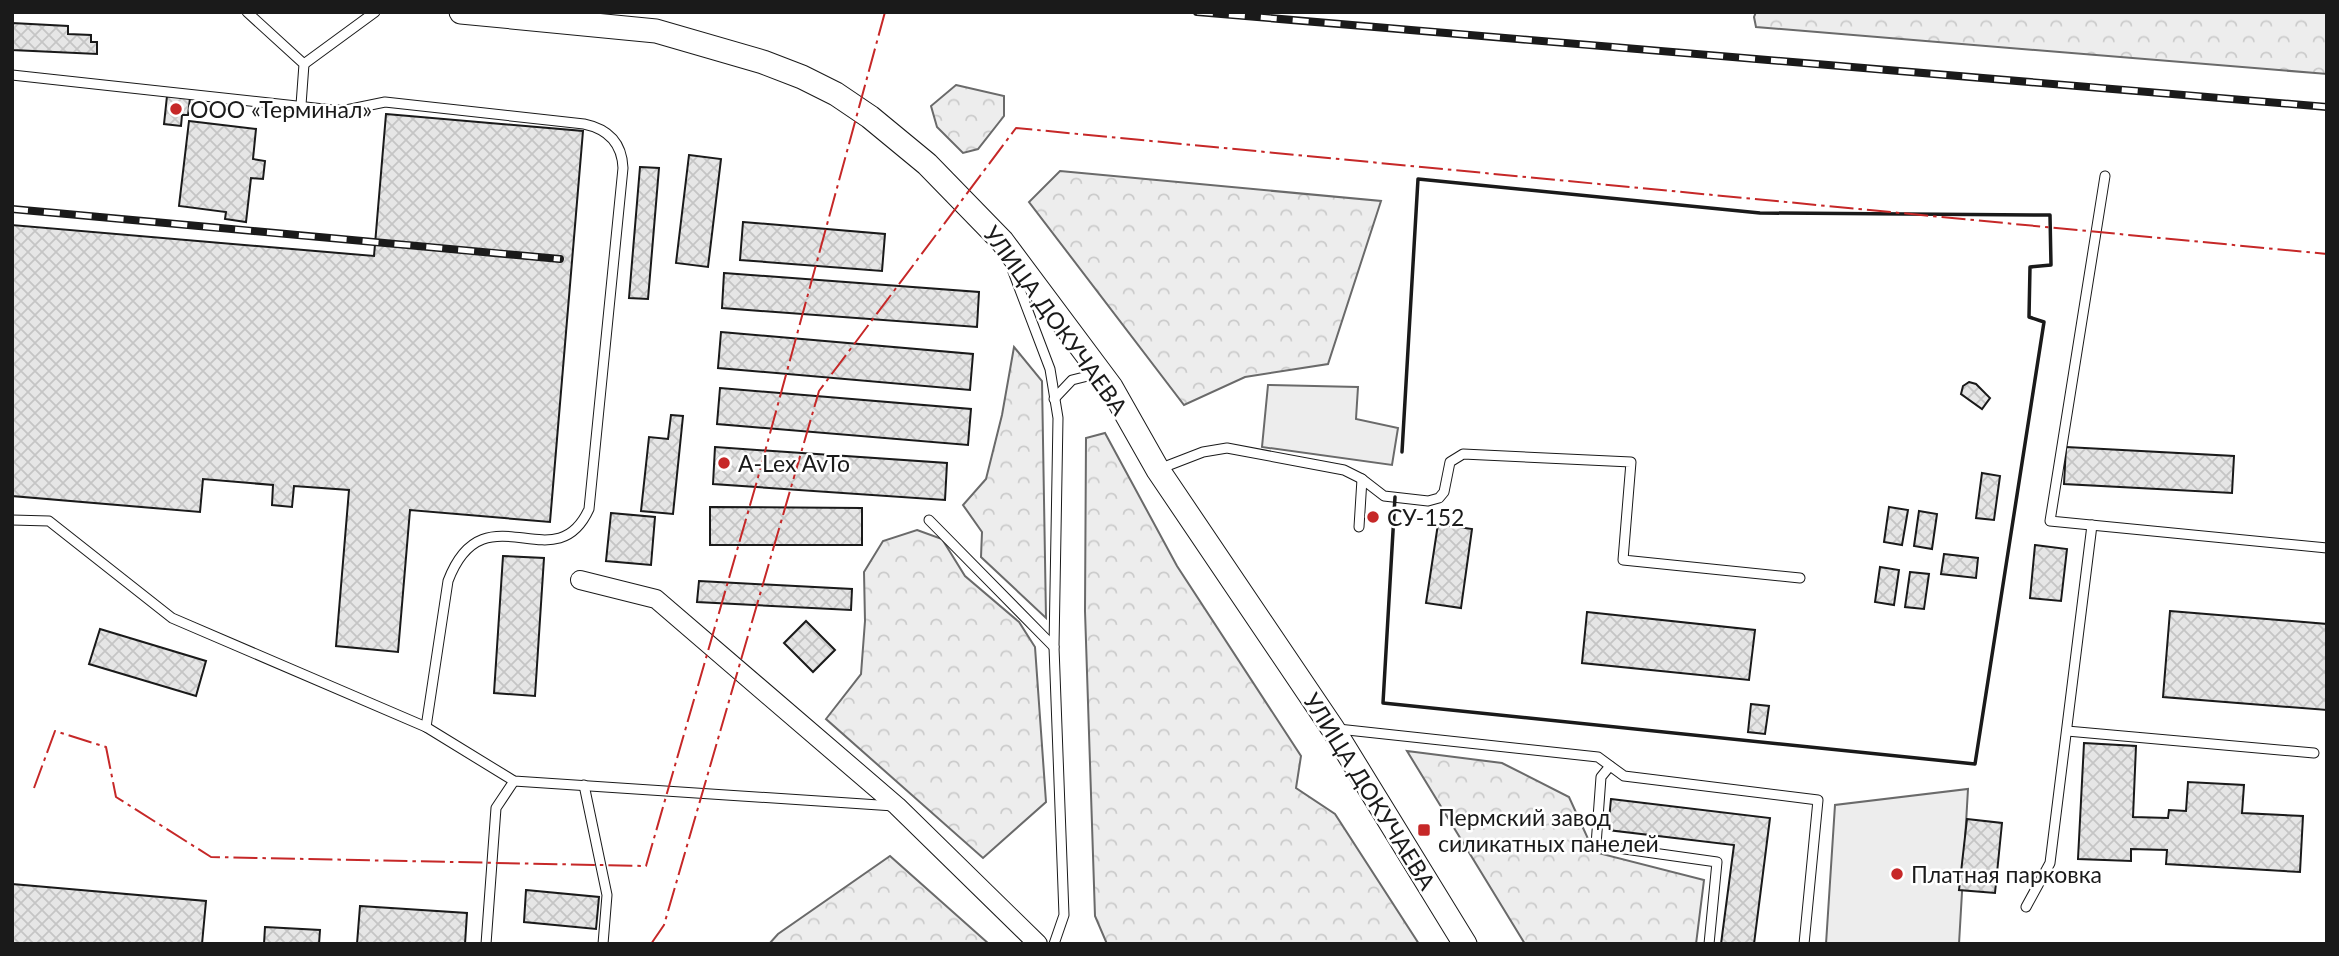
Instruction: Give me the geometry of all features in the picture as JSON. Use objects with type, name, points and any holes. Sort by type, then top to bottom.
[{"type":"main road","name":"УЛИЦА ДОКУЧАЕВА","points":[[461,12],[656,31],[764,62],[836,94],[870,117],[927,164],[1002,241],[1100,373],[1157,470],[1333,729],[1465,944]]},
{"type":"street","points":[[580,580],[656,599],[897,806],[1038,944]]},
{"type":"lane","points":[[247,12],[304,64]]},
{"type":"lane","points":[[301,105],[304,64],[375,12]]},
{"type":"lane","points":[[12,75],[346,110],[385,102],[584,124],[595,126],[613,138],[622,156],[589,509],[584,521],[564,537],[546,540],[496,535],[478,539],[460,557],[448,581],[426,727]]},
{"type":"lane","points":[[2105,176],[2050,521],[2327,548]]},
{"type":"lane","points":[[1002,241],[1050,369],[1058,418],[1054,647],[1064,915],[1054,944]]},
{"type":"lane","points":[[1054,399],[1072,380],[1100,373]]},
{"type":"lane","points":[[1157,470],[1203,452],[1227,448],[1344,470],[1362,479],[1384,496],[1428,501],[1440,498],[1444,492],[1450,462],[1463,454],[1631,461],[1623,560],[1800,578]]},
{"type":"lane","points":[[1359,527],[1362,479]]},
{"type":"lane","points":[[12,520],[49,521],[172,618],[426,727],[514,781],[897,806]]},
{"type":"lane","points":[[929,520],[1054,647]]},
{"type":"lane","points":[[2026,907],[2050,863],[2092,525]]},
{"type":"lane","points":[[1333,729],[1598,757],[1624,776],[1818,800],[1804,944]]},
{"type":"lane","points":[[2067,731],[2315,753]]},
{"type":"lane","points":[[1610,766],[1601,777],[1596,845],[1717,862],[1709,944]]},
{"type":"lane","points":[[486,944],[496,808],[514,781]]},
{"type":"lane","points":[[584,785],[607,895],[603,944]]},
{"type":"green space","points":[[1756,12],[2327,12],[2327,74],[1756,27]]},
{"type":"green space","points":[[956,85],[1004,96],[1004,116],[978,149],[963,153],[937,127],[931,106]]},
{"type":"green space","points":[[1060,171],[1381,201],[1328,364],[1245,377],[1184,405],[1029,202]]},
{"type":"green space","points":[[1014,347],[1042,381],[1046,618],[981,557],[982,532],[963,505],[986,479],[1002,415]]},
{"type":"green space","points":[[1105,433],[1177,566],[1301,756],[1296,788],[1335,814],[1419,944],[1107,944],[1095,916],[1085,611],[1086,438]]},
{"type":"green space","points":[[917,530],[942,539],[965,576],[1019,622],[1035,647],[1046,802],[983,858],[826,719],[861,674],[865,621],[864,572],[883,541]]},
{"type":"green space","points":[[1407,751],[1502,763],[1569,797],[1594,852],[1704,880],[1696,944],[1525,944]]},
{"type":"green space","points":[[890,856],[989,944],[769,944],[778,934]]},
{"type":"shaded area","points":[[1268,385],[1358,387],[1356,419],[1398,428],[1392,465],[1262,447]]},
{"type":"shaded area","name":"Платная парковка","points":[[1968,789],[1959,944],[1826,944],[1835,805]]},
{"type":"building","points":[[12,23],[68,26],[68,34],[91,35],[91,42],[97,42],[97,54],[12,50]]},
{"type":"building","points":[[167,96],[190,98],[188,115],[182,115],[181,126],[164,124]]},
{"type":"building","points":[[386,114],[583,131],[550,522],[410,510],[398,652],[336,646],[349,490],[294,486],[292,507],[272,505],[273,485],[203,479],[200,512],[12,496],[12,225],[374,256]]},
{"type":"building","points":[[189,121],[256,129],[253,159],[265,161],[263,179],[251,178],[246,222],[225,219],[226,212],[179,206]]},
{"type":"building","points":[[689,155],[721,159],[708,267],[676,263]]},
{"type":"building","points":[[640,167],[659,168],[648,299],[629,298]]},
{"type":"building","points":[[743,222],[885,234],[882,271],[740,260]]},
{"type":"building","points":[[724,273],[979,292],[977,327],[722,308]]},
{"type":"building","points":[[721,332],[973,354],[970,390],[718,368]]},
{"type":"building","points":[[1969,382],[1976,384],[1990,398],[1982,409],[1961,394],[1963,386]]},
{"type":"building","points":[[720,388],[971,409],[968,445],[717,424]]},
{"type":"building","points":[[671,415],[683,416],[673,514],[641,511],[649,437],[668,439]]},
{"type":"building","points":[[715,447],[947,463],[945,500],[713,484]]},
{"type":"building","points":[[2066,447],[2234,456],[2232,493],[2064,484]]},
{"type":"building","points":[[1982,473],[2000,476],[1994,520],[1976,518]]},
{"type":"building","points":[[710,507],[862,508],[862,545],[710,545]]},
{"type":"building","points":[[1889,507],[1908,510],[1902,545],[1884,542]]},
{"type":"building","points":[[1919,511],[1937,514],[1932,549],[1914,546]]},
{"type":"building","points":[[611,513],[655,517],[651,565],[606,561]]},
{"type":"building","points":[[1438,524],[1472,529],[1461,608],[1426,603]]},
{"type":"building","points":[[2035,545],[2067,549],[2061,601],[2030,598]]},
{"type":"building","points":[[1944,554],[1978,558],[1976,578],[1941,574]]},
{"type":"building","points":[[503,556],[544,558],[535,696],[494,693]]},
{"type":"building","points":[[1880,567],[1899,570],[1894,605],[1875,602]]},
{"type":"building","points":[[1910,572],[1929,574],[1924,609],[1905,607]]},
{"type":"building","points":[[699,581],[852,589],[851,610],[697,602]]},
{"type":"building","points":[[2170,611],[2327,624],[2327,710],[2163,697]]},
{"type":"building","points":[[1587,612],[1755,630],[1749,680],[1582,663]]},
{"type":"building","points":[[806,621],[835,650],[813,672],[784,643]]},
{"type":"building","points":[[100,629],[206,661],[196,696],[89,664]]},
{"type":"building","points":[[1751,704],[1769,706],[1765,734],[1748,732]]},
{"type":"building","points":[[2084,743],[2136,746],[2133,817],[2168,818],[2169,810],[2186,811],[2188,782],[2244,785],[2242,813],[2303,816],[2300,872],[2166,864],[2167,850],[2131,849],[2131,861],[2078,859]]},
{"type":"building","points":[[1611,799],[1770,818],[1754,944],[1721,944],[1734,845],[1608,830]]},
{"type":"building","points":[[1967,819],[2002,823],[1995,893],[1959,890]]},
{"type":"building","points":[[12,884],[206,901],[202,944],[12,944]]},
{"type":"building","points":[[526,890],[599,897],[596,929],[524,922]]},
{"type":"building","points":[[360,906],[467,913],[465,944],[357,944]]},
{"type":"building","points":[[265,927],[320,930],[319,944],[264,944]]},
{"type":"railway","points":[[1197,12],[2327,107]]},
{"type":"railway","points":[[12,209],[560,259]]},
{"type":"wall","points":[[1395,497],[1383,703],[1975,764],[2044,322],[2029,317],[2030,267],[2051,265],[2050,215],[1760,213],[1418,179],[1402,452]]},
{"type":"power","points":[[34,788],[55,731],[106,747],[116,797],[211,857],[646,866],[757,481],[885,12]]},
{"type":"power","points":[[651,944],[664,925],[819,391],[1016,128],[2327,254]]},
{"type":"place","name":"ООО «Терминал»","points":[[176,109]]},
{"type":"place","name":"A-Lex AvTo","points":[[724,463]]},
{"type":"place","name":"СУ-152","points":[[1373,517]]},
{"type":"place","name":"Пермский завод силикатных панелей","points":[[1424,830]]},
{"type":"place","name":"Платная парковка","points":[[1897,874]]}]
